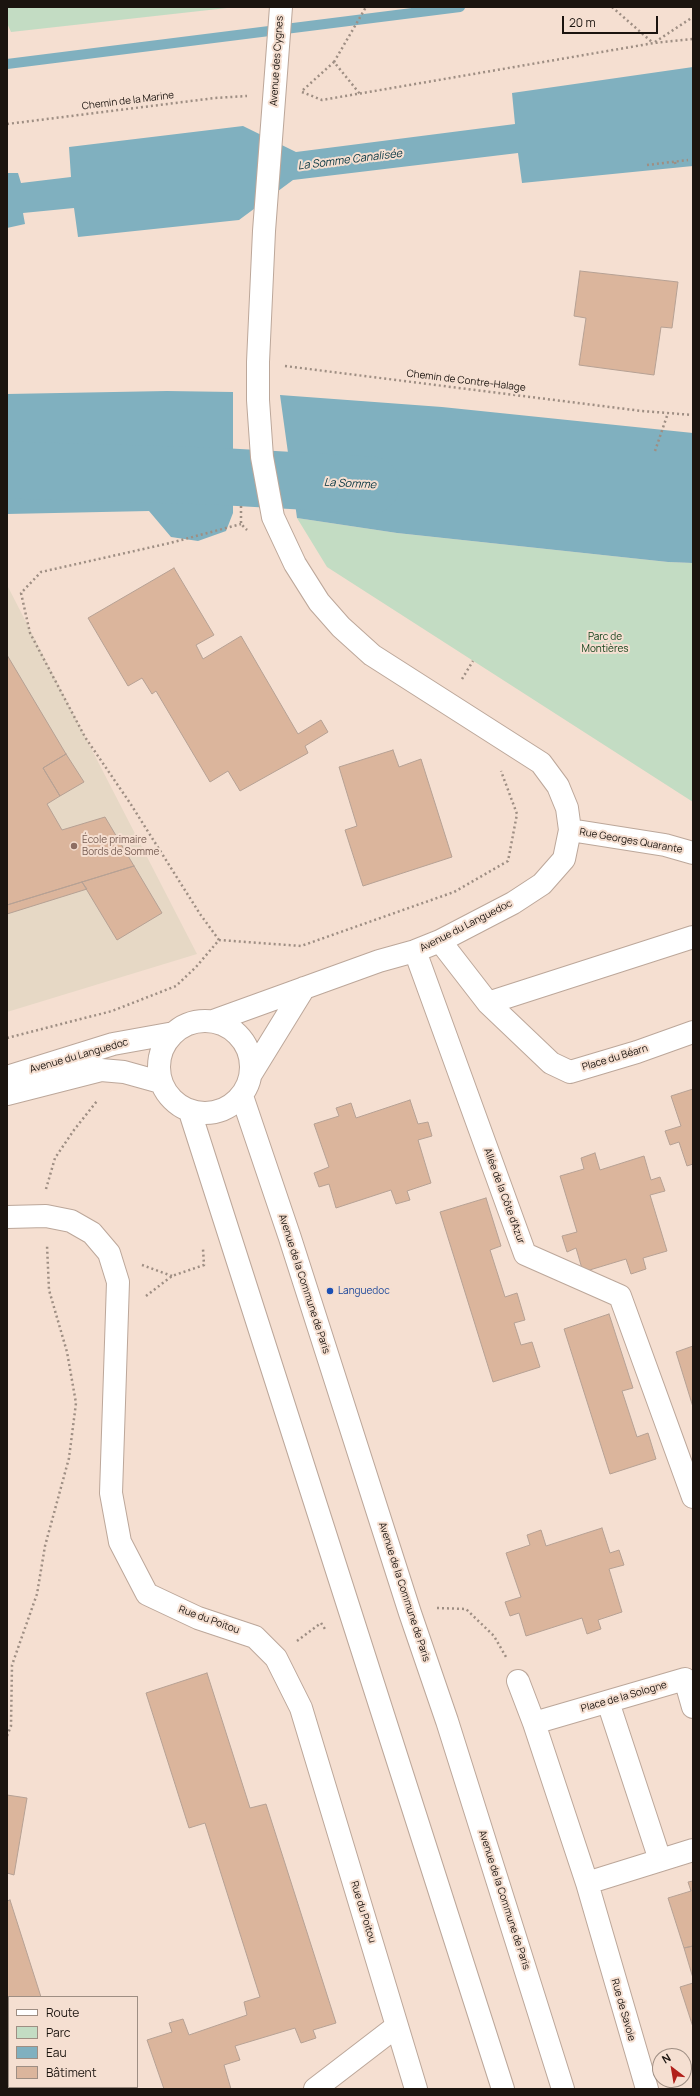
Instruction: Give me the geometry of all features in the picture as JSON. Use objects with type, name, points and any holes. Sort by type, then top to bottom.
[{"type":"street","name":"Avenue des Cygnes","points":[[273,517],[262,457],[258,400],[258,362],[264,231],[281,8]]},
{"type":"street","name":"Avenue du Languedoc","points":[[213,1021],[379,961],[415,951],[440,941],[513,903],[542,884],[564,859],[570,830],[567,808],[558,786],[541,763],[372,655],[341,627],[319,602],[295,564],[273,517]]},
{"type":"street","name":"Rue Georges Quarante","points":[[570,830],[666,845],[693,853]]},
{"type":"street","points":[[488,1003],[693,937]]},
{"type":"street","name":"Place du Béarn","points":[[440,941],[488,1003],[551,1063],[570,1072],[637,1052],[693,1032]]},
{"type":"street","name":"Allée de la Côte d'Azur","points":[[415,951],[525,1254],[620,1296],[693,1497]]},
{"type":"street","points":[[251,1074],[251,1060],[247,1046],[238,1034],[227,1026],[213,1021],[192,1022],[174,1032],[165,1044],[160,1057],[160,1082],[171,1098],[190,1112],[208,1114],[220,1111],[232,1105],[242,1096],[251,1074],[304,988]]},
{"type":"street","name":"Avenue du Languedoc","points":[[7,1077],[114,1044],[174,1032]]},
{"type":"street","name":"Avenue du Languedoc","points":[[7,1094],[101,1070],[124,1072],[160,1082]]},
{"type":"street","name":"Avenue de la Commune de Paris","points":[[242,1096],[290,1238],[410,1613],[447,1721],[563,2089]]},
{"type":"street","points":[[190,1112],[503,2089]]},
{"type":"street","name":"Rue du Poitou","points":[[7,1217],[46,1216],[70,1221],[92,1233],[109,1253],[118,1282],[111,1493],[120,1542],[147,1594],[198,1618],[255,1636],[276,1658],[301,1708],[416,2089]]},
{"type":"street","name":"Place de la Sologne","points":[[534,1723],[685,1679],[693,1707]]},
{"type":"street","points":[[518,1680],[534,1723],[587,1883],[693,1850]]},
{"type":"street","points":[[608,1702],[660,1860]]},
{"type":"street","name":"Rue de Savoie","points":[[587,1883],[647,2089]]},
{"type":"street","points":[[315,2089],[397,2026]]},
{"type":"path","points":[[366,7],[334,62],[301,92],[322,100],[654,43],[693,39]]},
{"type":"path","points":[[612,7],[654,43]]},
{"type":"path","points":[[654,43],[693,17]]},
{"type":"path","points":[[334,62],[360,94]]},
{"type":"path","name":"Chemin de la Marine","points":[[7,124],[215,98],[252,96]]},
{"type":"path","points":[[647,165],[688,160]]},
{"type":"path","points":[[675,162],[676,168]]},
{"type":"path","name":"Chemin de Contre-Halage","points":[[258,362],[693,415]]},
{"type":"path","points":[[655,451],[668,413]]},
{"type":"path","points":[[241,524],[170,543],[41,572],[21,593],[30,633],[85,737],[130,803],[200,914],[219,940],[301,946],[454,892],[508,861],[517,814],[502,771],[496,766]]},
{"type":"path","points":[[448,703],[473,661]]},
{"type":"path","points":[[7,1038],[112,1011],[176,986],[196,967],[219,940]]},
{"type":"path","points":[[112,1011],[114,1044]]},
{"type":"path","points":[[7,1736],[12,1726],[12,1665],[37,1594],[45,1546],[70,1458],[76,1403],[67,1352],[49,1290],[45,1193],[56,1158],[74,1130],[98,1100],[101,1070]]},
{"type":"path","points":[[117,1322],[172,1276],[204,1265],[203,1239],[228,1232]]},
{"type":"shaded area","name":"École primaire Bords de Somme","points":[[7,585],[197,954],[7,1012]]},
{"type":"green space","points":[[7,7],[236,7],[11,32],[7,23]]},
{"type":"green space","name":"Parc de Montières","points":[[297,518],[397,533],[668,562],[693,563],[693,802],[327,567]]},
{"type":"water","name":"La Somme Canalisée","points":[[693,67],[693,166],[522,183],[518,153],[293,180],[239,220],[78,237],[74,208],[23,213],[25,224],[7,228],[7,173],[18,173],[21,183],[71,177],[69,147],[243,126],[296,152],[515,124],[512,93]]},
{"type":"water","points":[[167,391],[233,392],[233,513],[226,531],[198,541],[171,537],[149,511],[7,514],[7,394]]},
{"type":"water","points":[[280,395],[442,407],[693,433],[693,563],[668,562],[397,533],[297,518]]},
{"type":"building","points":[[580,271],[678,282],[672,328],[661,327],[654,375],[579,365],[586,318],[574,316]]},
{"type":"building","points":[[174,568],[214,635],[196,645],[203,659],[241,636],[298,734],[321,720],[328,732],[305,746],[308,753],[240,791],[228,771],[210,782],[156,691],[152,694],[142,678],[128,686],[88,618]]},
{"type":"building","points":[[7,655],[66,754],[43,768],[60,796],[47,804],[62,830],[105,817],[134,866],[7,905]]},
{"type":"building","points":[[393,750],[399,767],[421,759],[452,857],[363,886],[345,830],[357,826],[339,767]]},
{"type":"building","points":[[66,754],[84,782],[60,796],[43,768]]},
{"type":"building","points":[[134,866],[162,913],[117,940],[82,882]]},
{"type":"building","points":[[82,882],[87,889],[7,914],[7,905]]},
{"type":"building","points":[[693,1089],[693,1164],[687,1166],[679,1142],[670,1145],[665,1131],[681,1126],[671,1096]]},
{"type":"building","points":[[410,1100],[418,1124],[428,1122],[432,1136],[418,1140],[431,1183],[407,1191],[410,1200],[396,1204],[391,1190],[336,1208],[329,1184],[319,1187],[314,1173],[329,1167],[314,1124],[339,1116],[336,1108],[351,1103],[356,1118]]},
{"type":"building","points":[[595,1153],[600,1170],[644,1156],[651,1180],[660,1177],[665,1191],[650,1195],[667,1251],[643,1258],[646,1269],[631,1274],[626,1259],[583,1272],[576,1248],[567,1252],[562,1236],[577,1232],[560,1176],[584,1169],[581,1158]]},
{"type":"building","points":[[486,1198],[501,1246],[490,1250],[505,1297],[517,1293],[525,1320],[514,1323],[521,1345],[532,1342],[540,1367],[493,1382],[440,1212]]},
{"type":"building","points":[[609,1314],[633,1388],[622,1391],[637,1437],[648,1433],[656,1459],[610,1474],[564,1329]]},
{"type":"building","points":[[693,1346],[693,1407],[676,1352]]},
{"type":"building","points":[[602,1528],[610,1553],[619,1550],[624,1565],[609,1569],[622,1612],[598,1620],[601,1629],[587,1634],[582,1618],[526,1636],[519,1613],[510,1616],[505,1602],[521,1597],[506,1553],[530,1545],[527,1535],[541,1530],[546,1546]]},
{"type":"building","points":[[207,1673],[250,1808],[266,1804],[336,2023],[313,2030],[316,2038],[301,2043],[295,2028],[235,2046],[240,2060],[224,2065],[231,2089],[164,2089],[147,2040],[172,2032],[169,2023],[183,2019],[189,2035],[247,2015],[244,2002],[260,1997],[205,1823],[189,1828],[146,1693]]},
{"type":"building","points":[[7,1795],[27,1798],[14,1875],[7,1873]]},
{"type":"building","points":[[693,1881],[693,1946],[684,1948],[668,1898],[691,1891],[688,1882]]},
{"type":"building","points":[[10,1900],[41,1996],[8,1996],[8,2053],[7,2050],[7,1901]]},
{"type":"building","points":[[693,1946],[693,1978],[684,1948]]},
{"type":"building","points":[[693,1983],[693,2027],[680,1987]]},
{"type":"building","points":[[70,2088],[71,2089],[19,2089]]},
{"type":"waterway","points":[[7,64],[460,7]]},
{"type":"waterway","name":"La Somme","points":[[7,470],[212,476],[371,485]]},
{"type":"place","name":"École primaire Bords de Somme","points":[[74,846]]},
{"type":"place","name":"Languedoc","points":[[330,1291]]}]
